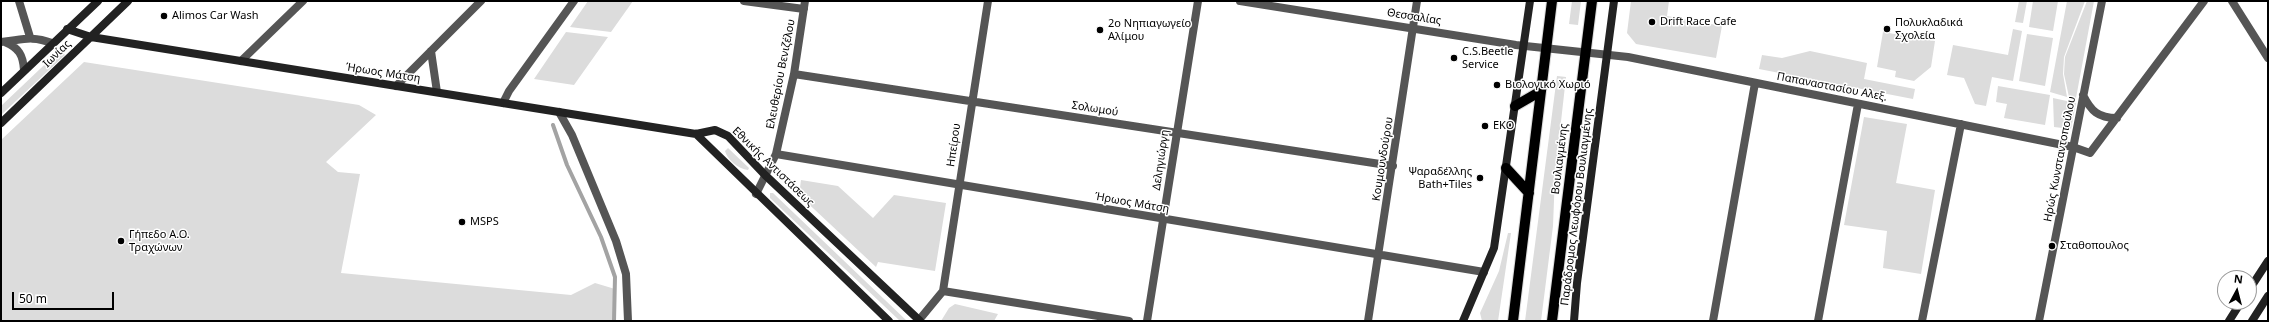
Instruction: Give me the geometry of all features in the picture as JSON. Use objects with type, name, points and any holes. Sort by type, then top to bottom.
[{"type":"main road","points":[[1513,321],[1552,1]]},
{"type":"main road","name":"Βουλιαγμένης","points":[[1552,321],[1592,1]]},
{"type":"main road","points":[[1515,106],[1541,91]]},
{"type":"main road","points":[[1506,168],[1529,193]]},
{"type":"street","points":[[19,1],[30,37]]},
{"type":"street","name":"Ιωνίας","points":[[1,93],[98,1]]},
{"type":"street","name":"Ιωνίας","points":[[1,123],[128,1]]},
{"type":"street","points":[[241,61],[303,1]]},
{"type":"street","points":[[396,86],[482,1]]},
{"type":"street","points":[[504,103],[509,91],[574,1]]},
{"type":"street","points":[[744,1],[805,5]]},
{"type":"street","name":"Ηπείρου","points":[[943,291],[988,1]]},
{"type":"street","name":"Δεληγιώργη","points":[[1147,321],[1198,1]]},
{"type":"street","name":"Θεσσαλίας","points":[[1240,1],[1524,46],[1585,53]]},
{"type":"street","name":"Κουμουνδούρου","points":[[1368,321],[1393,166],[1417,1]]},
{"type":"street","points":[[1463,321],[1494,248],[1530,1]]},
{"type":"street","name":"Παράδρομος Λεωφόρου Βουλιαγμένης","points":[[1574,321],[1577,283],[1614,1]]},
{"type":"street","name":"Ηρώς Κωνσταντοπούλου","points":[[2039,321],[2102,1]]},
{"type":"street","points":[[2084,95],[2090,109],[2093,112],[2105,118],[2117,118],[2204,1]]},
{"type":"street","points":[[2232,1],[2268,58]]},
{"type":"street","name":"Ελευθερίου Βενιζέλου","points":[[756,194],[776,154],[794,74],[805,5]]},
{"type":"street","name":"Ήρωος Μάτση","points":[[67,29],[90,37],[696,134]]},
{"type":"street","points":[[3,42],[30,37],[52,43]]},
{"type":"street","points":[[3,42],[16,46],[21,54],[24,70]]},
{"type":"street","points":[[431,51],[437,92]]},
{"type":"street","name":"Παπαναστασίου Αλεξ.","points":[[1585,53],[1628,58],[1755,83],[2073,147],[2090,153],[2117,118]]},
{"type":"street","name":"Σολωμού","points":[[794,74],[1393,166]]},
{"type":"street","points":[[1712,321],[1755,83]]},
{"type":"street","points":[[1818,321],[1858,104]]},
{"type":"street","points":[[559,112],[572,135],[616,240],[626,274],[628,321]]},
{"type":"street","points":[[1922,321],[1961,124]]},
{"type":"street","name":"Εθνικής Αντιστάσεως","points":[[696,134],[715,130],[728,136],[766,175],[919,320]]},
{"type":"street","points":[[696,134],[756,194],[889,321]]},
{"type":"street","name":"Ήρωος Μάτση","points":[[776,154],[1164,220],[1484,272]]},
{"type":"street","points":[[2257,278],[2268,261]]},
{"type":"street","points":[[919,320],[943,291],[1129,321]]},
{"type":"street","points":[[2252,321],[2268,296]]},
{"type":"street","points":[[2229,321],[2236,310]]},
{"type":"shaded area","points":[[588,1],[633,1],[611,32],[570,27]]},
{"type":"shaded area","points":[[1572,1],[1581,1],[1578,25],[1569,24]]},
{"type":"shaded area","points":[[1631,1],[1669,1],[1667,16],[1722,26],[1716,58],[1636,44],[1627,33]]},
{"type":"shaded area","points":[[2019,1],[2027,1],[2023,23],[2015,22]]},
{"type":"shaded area","points":[[2033,1],[2058,1],[2053,31],[2029,27]]},
{"type":"shaded area","points":[[2067,1],[2085,1],[2064,57],[2063,74],[2067,97],[2050,92]]},
{"type":"shaded area","points":[[2087,1],[2094,1],[2076,98],[2069,97],[2064,74],[2065,57]]},
{"type":"shaded area","points":[[2013,29],[2022,31],[2013,81],[1992,77],[1986,106],[1975,104],[1964,78],[1947,75],[1953,45],[2008,55]]},
{"type":"shaded area","points":[[566,32],[608,37],[574,85],[534,79]]},
{"type":"shaded area","points":[[1883,32],[1935,41],[1931,67],[1914,81],[1895,77],[1896,71],[1877,67]]},
{"type":"shaded area","points":[[2027,34],[2053,38],[2045,86],[2019,81]]},
{"type":"shaded area","points":[[60,50],[65,55],[1,115],[1,106]]},
{"type":"shaded area","points":[[1810,51],[1867,63],[1864,79],[1915,89],[1913,99],[1759,69],[1762,55],[1782,58]]},
{"type":"shaded area","name":"Γήπεδο Α.Ο. Τραχώνων","points":[[84,62],[359,105],[376,115],[326,162],[338,172],[360,174],[341,273],[571,295],[595,283],[615,289],[615,321],[1,321],[1,140]]},
{"type":"shaded area","points":[[1557,76],[1566,77],[1555,175],[1553,226],[1541,321],[1525,321]]},
{"type":"shaded area","points":[[1998,86],[2050,95],[2045,125],[2004,118],[2007,104],[1996,102]]},
{"type":"shaded area","points":[[2053,98],[2076,103],[2071,129],[2054,127]]},
{"type":"shaded area","points":[[1864,117],[1907,124],[1896,183],[1935,190],[1921,274],[1883,268],[1887,231],[1844,225]]},
{"type":"shaded area","points":[[728,148],[749,168],[748,170],[740,168],[731,160],[725,151]]},
{"type":"shaded area","points":[[801,180],[838,186],[873,218],[894,195],[946,203],[935,271],[878,262],[876,267],[799,195]]},
{"type":"shaded area","points":[[770,193],[773,193],[907,321],[900,321],[770,198]]},
{"type":"shaded area","points":[[1508,233],[1511,233],[1498,321],[1482,321],[1480,313],[1499,271]]},
{"type":"shaded area","points":[[955,304],[998,314],[994,321],[941,321],[949,308]]},
{"type":"waterway","points":[[553,125],[567,165],[601,237],[615,277],[614,321]]},
{"type":"place","name":"Alimos Car Wash","points":[[164,16]]},
{"type":"place","name":"Drift Race Cafe","points":[[1652,22]]},
{"type":"place","name":"Πολυκλαδικά Σχολεία","points":[[1887,29]]},
{"type":"place","name":"2ο Νηπιαγωγείο Αλίμου","points":[[1100,30]]},
{"type":"place","name":"C.S.Beetle Service","points":[[1454,58]]},
{"type":"place","name":"Βιολογικό Χωριό","points":[[1497,85]]},
{"type":"place","name":"EKO","points":[[1485,126]]},
{"type":"place","name":"Ψαραδέλλης Bath+Tiles","points":[[1480,178]]},
{"type":"place","name":"MSPS","points":[[462,222]]},
{"type":"place","name":"Γήπεδο Α.Ο. Τραχώνων","points":[[121,241]]},
{"type":"place","name":"Σταθοπουλος","points":[[2052,246]]}]
